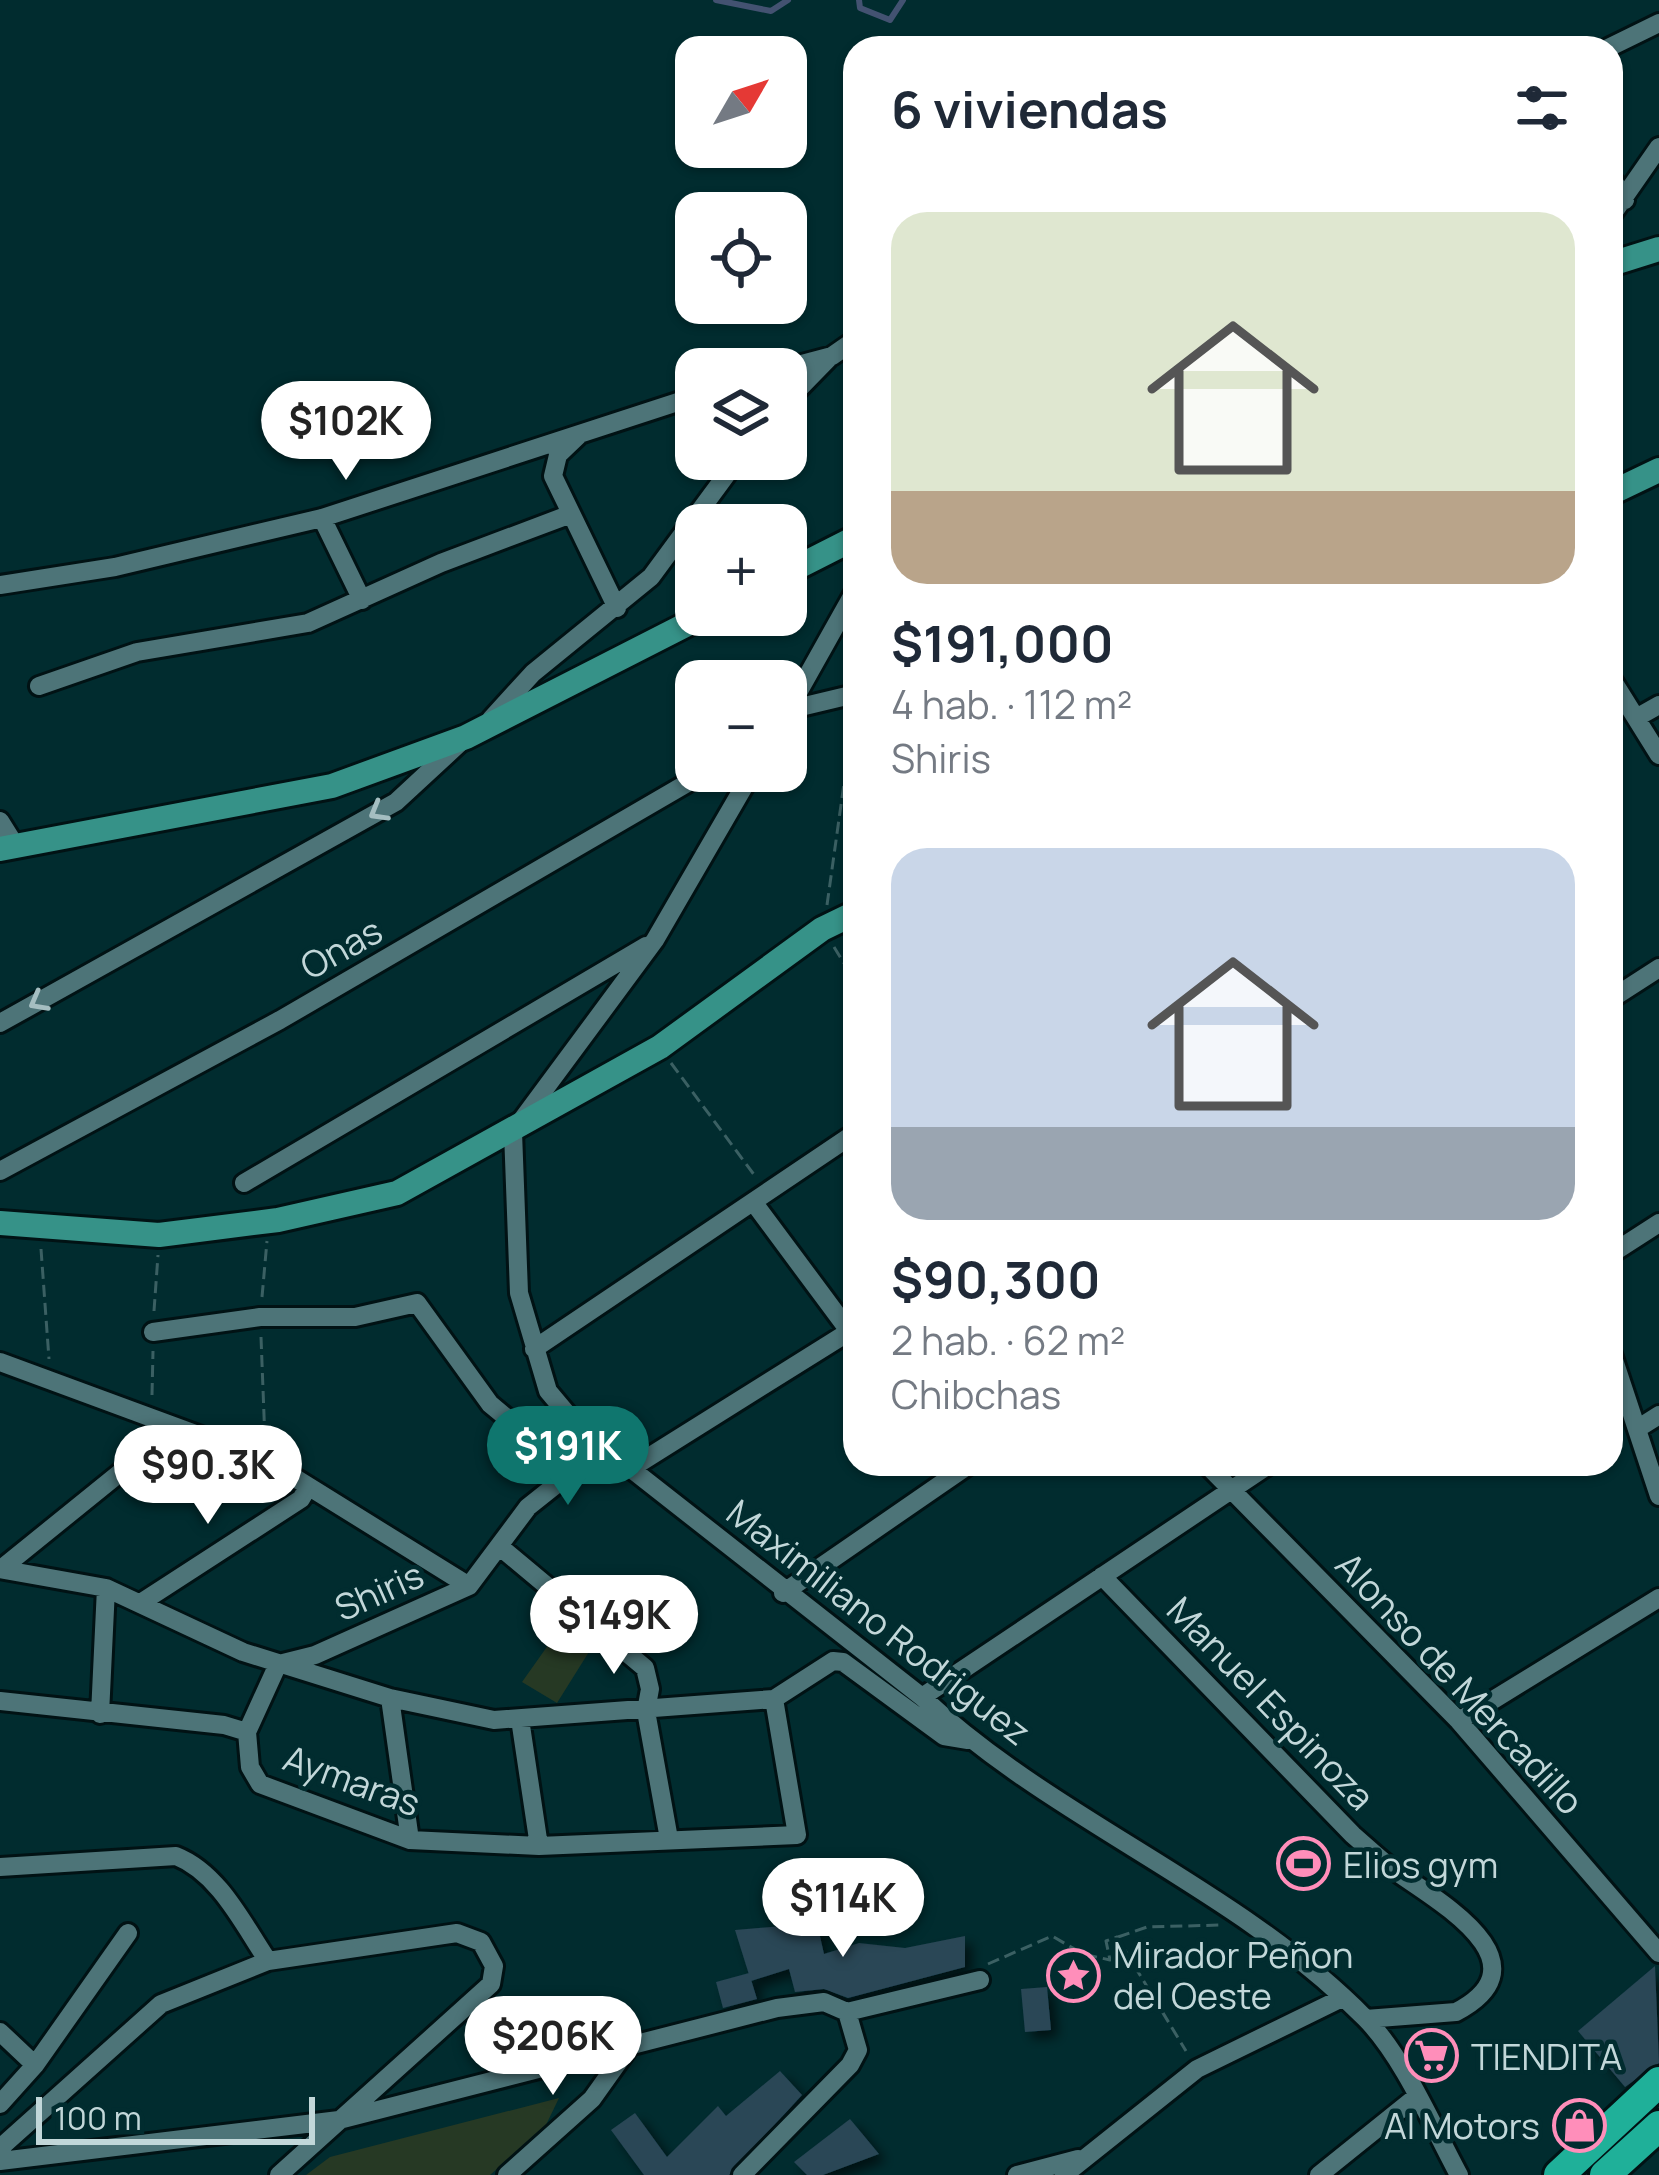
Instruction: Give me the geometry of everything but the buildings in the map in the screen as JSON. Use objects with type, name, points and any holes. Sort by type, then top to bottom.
[{"type":"main road","points":[[1623,260],[1659,249]]},
{"type":"main road","points":[[1623,488],[1659,470]]},
{"type":"main road","points":[[807,562],[843,544]]},
{"type":"main road","points":[[8,847],[332,786],[476,731],[675,630]]},
{"type":"main road","points":[[0,1223],[159,1235],[269,1221],[397,1193],[660,1047],[822,929],[843,919]]},
{"type":"main road","points":[[1559,2175],[1659,2082]]},
{"type":"main road","points":[[1605,2175],[1659,2126]]},
{"type":"street","points":[[1623,41],[1659,23]]},
{"type":"street","points":[[1624,200],[1659,147]]},
{"type":"street","points":[[807,381],[843,348]]},
{"type":"street","points":[[807,363],[832,356]]},
{"type":"street","points":[[0,585],[115,567],[322,518],[675,403]]},
{"type":"street","points":[[583,431],[552,468],[617,608]]},
{"type":"street","points":[[0,1023],[396,802],[533,673],[651,578],[723,480]]},
{"type":"street","points":[[39,686],[137,652],[308,623],[441,563],[571,514]]},
{"type":"street","points":[[322,518],[362,600]]},
{"type":"street","points":[[807,676],[843,612]]},
{"type":"street","points":[[807,707],[843,697]]},
{"type":"street","points":[[1623,697],[1659,754]]},
{"type":"street","points":[[1636,718],[1659,705]]},
{"type":"street","name":"Onas","points":[[0,1171],[404,950],[675,790]]},
{"type":"street","points":[[513,1132],[656,940],[741,792]]},
{"type":"street","points":[[0,821],[8,847]]},
{"type":"street","points":[[244,1183],[656,940]]},
{"type":"street","points":[[1623,991],[1659,968]]},
{"type":"street","name":"Maximiliano Rodriguez","points":[[513,1132],[519,1293],[534,1349],[560,1409],[783,1593],[922,1697],[968,1740],[1248,1920],[1366,2019],[1459,2175]]},
{"type":"street","points":[[534,1349],[843,1140]]},
{"type":"street","points":[[760,1197],[843,1318]]},
{"type":"street","points":[[1623,1246],[1659,1223]]},
{"type":"street","points":[[153,1332],[260,1317],[347,1318],[417,1304],[490,1404],[572,1472],[633,1467],[843,1339]]},
{"type":"street","points":[[0,1362],[266,1460],[469,1586]]},
{"type":"street","points":[[1623,1387],[1659,1496]]},
{"type":"street","points":[[1637,1429],[1659,1414]]},
{"type":"street","points":[[1,1569],[153,1446],[165,1424]]},
{"type":"street","name":"Shiris","points":[[278,1664],[315,1655],[469,1586],[529,1507],[572,1472]]},
{"type":"street","points":[[783,1593],[938,1476]]},
{"type":"street","name":"Alonso de Mercadillo","points":[[1217,1476],[1459,1721],[1659,1953]]},
{"type":"street","points":[[922,1697],[1250,1476]]},
{"type":"street","points":[[142,1602],[301,1499],[308,1487]]},
{"type":"street","points":[[499,1546],[640,1663],[650,1689],[646,1711],[669,1839]]},
{"type":"street","points":[[1,1569],[106,1588],[278,1664],[390,1698],[494,1720],[774,1699],[833,1661],[843,1662],[944,1736],[968,1740]]},
{"type":"street","name":"Manuel Espinoza","points":[[1102,1576],[1353,1835],[1478,1931],[1490,1971],[1482,1993],[1469,2006],[1456,2012],[1366,2019]]},
{"type":"street","points":[[100,1714],[106,1588]]},
{"type":"street","points":[[1459,1721],[1659,1598]]},
{"type":"street","points":[[247,1732],[278,1664]]},
{"type":"street","points":[[390,1698],[410,1840]]},
{"type":"street","name":"Aymaras","points":[[0,1701],[209,1722],[247,1732],[250,1767],[260,1784],[410,1840],[539,1846],[796,1835],[774,1699]]},
{"type":"street","points":[[520,1719],[539,1846]]},
{"type":"street","points":[[0,1867],[176,1856],[197,1864],[268,1961]]},
{"type":"street","points":[[0,2104],[35,2065],[128,1933]]},
{"type":"street","points":[[0,2148],[161,2004],[268,1961],[457,1933],[481,1942],[492,1956],[491,1984],[279,2175]]},
{"type":"street","points":[[0,2162],[339,2120],[777,2008],[824,2002],[847,2012],[980,1980]]},
{"type":"street","points":[[1064,2175],[1197,2069],[1340,1999]]},
{"type":"street","points":[[742,2175],[850,2065],[858,2050],[847,2012]]},
{"type":"street","points":[[0,2032],[35,2065]]},
{"type":"street","points":[[507,2175],[592,2099],[629,2047]]},
{"type":"street","points":[[1319,2175],[1416,2096]]},
{"type":"street","points":[[1016,2175],[1082,2158]]},
{"type":"path","points":[[843,786],[822,929],[843,962]]},
{"type":"path","points":[[660,1047],[760,1197]]},
{"type":"path","points":[[266,1460],[260,1317],[269,1221]]},
{"type":"path","points":[[40,1223],[51,1380]]},
{"type":"path","points":[[980,1980],[982,1966],[1052,1936],[1083,1954],[1110,1960],[1106,1941],[1147,1927],[1248,1920]]},
{"type":"path","points":[[1117,1937],[1197,2069]]},
{"type":"green space","points":[[561,1627],[592,1647],[557,1703],[522,1682]]},
{"type":"green space","points":[[559,2098],[545,2127],[490,2175],[306,2175],[330,2157]]},
{"type":"waterway","points":[[716,0],[771,11],[788,0]]},
{"type":"waterway","points":[[859,0],[860,8],[890,20],[903,0]]},
{"type":"place","name":"Elios gym","points":[[1304,1864]]},
{"type":"place","name":"Mirador Peñon del Oeste","points":[[1074,1975]]},
{"type":"place","name":"TIENDITA","points":[[1432,2056]]},
{"type":"place","name":"AI Motors","points":[[1579,2125]]}]
